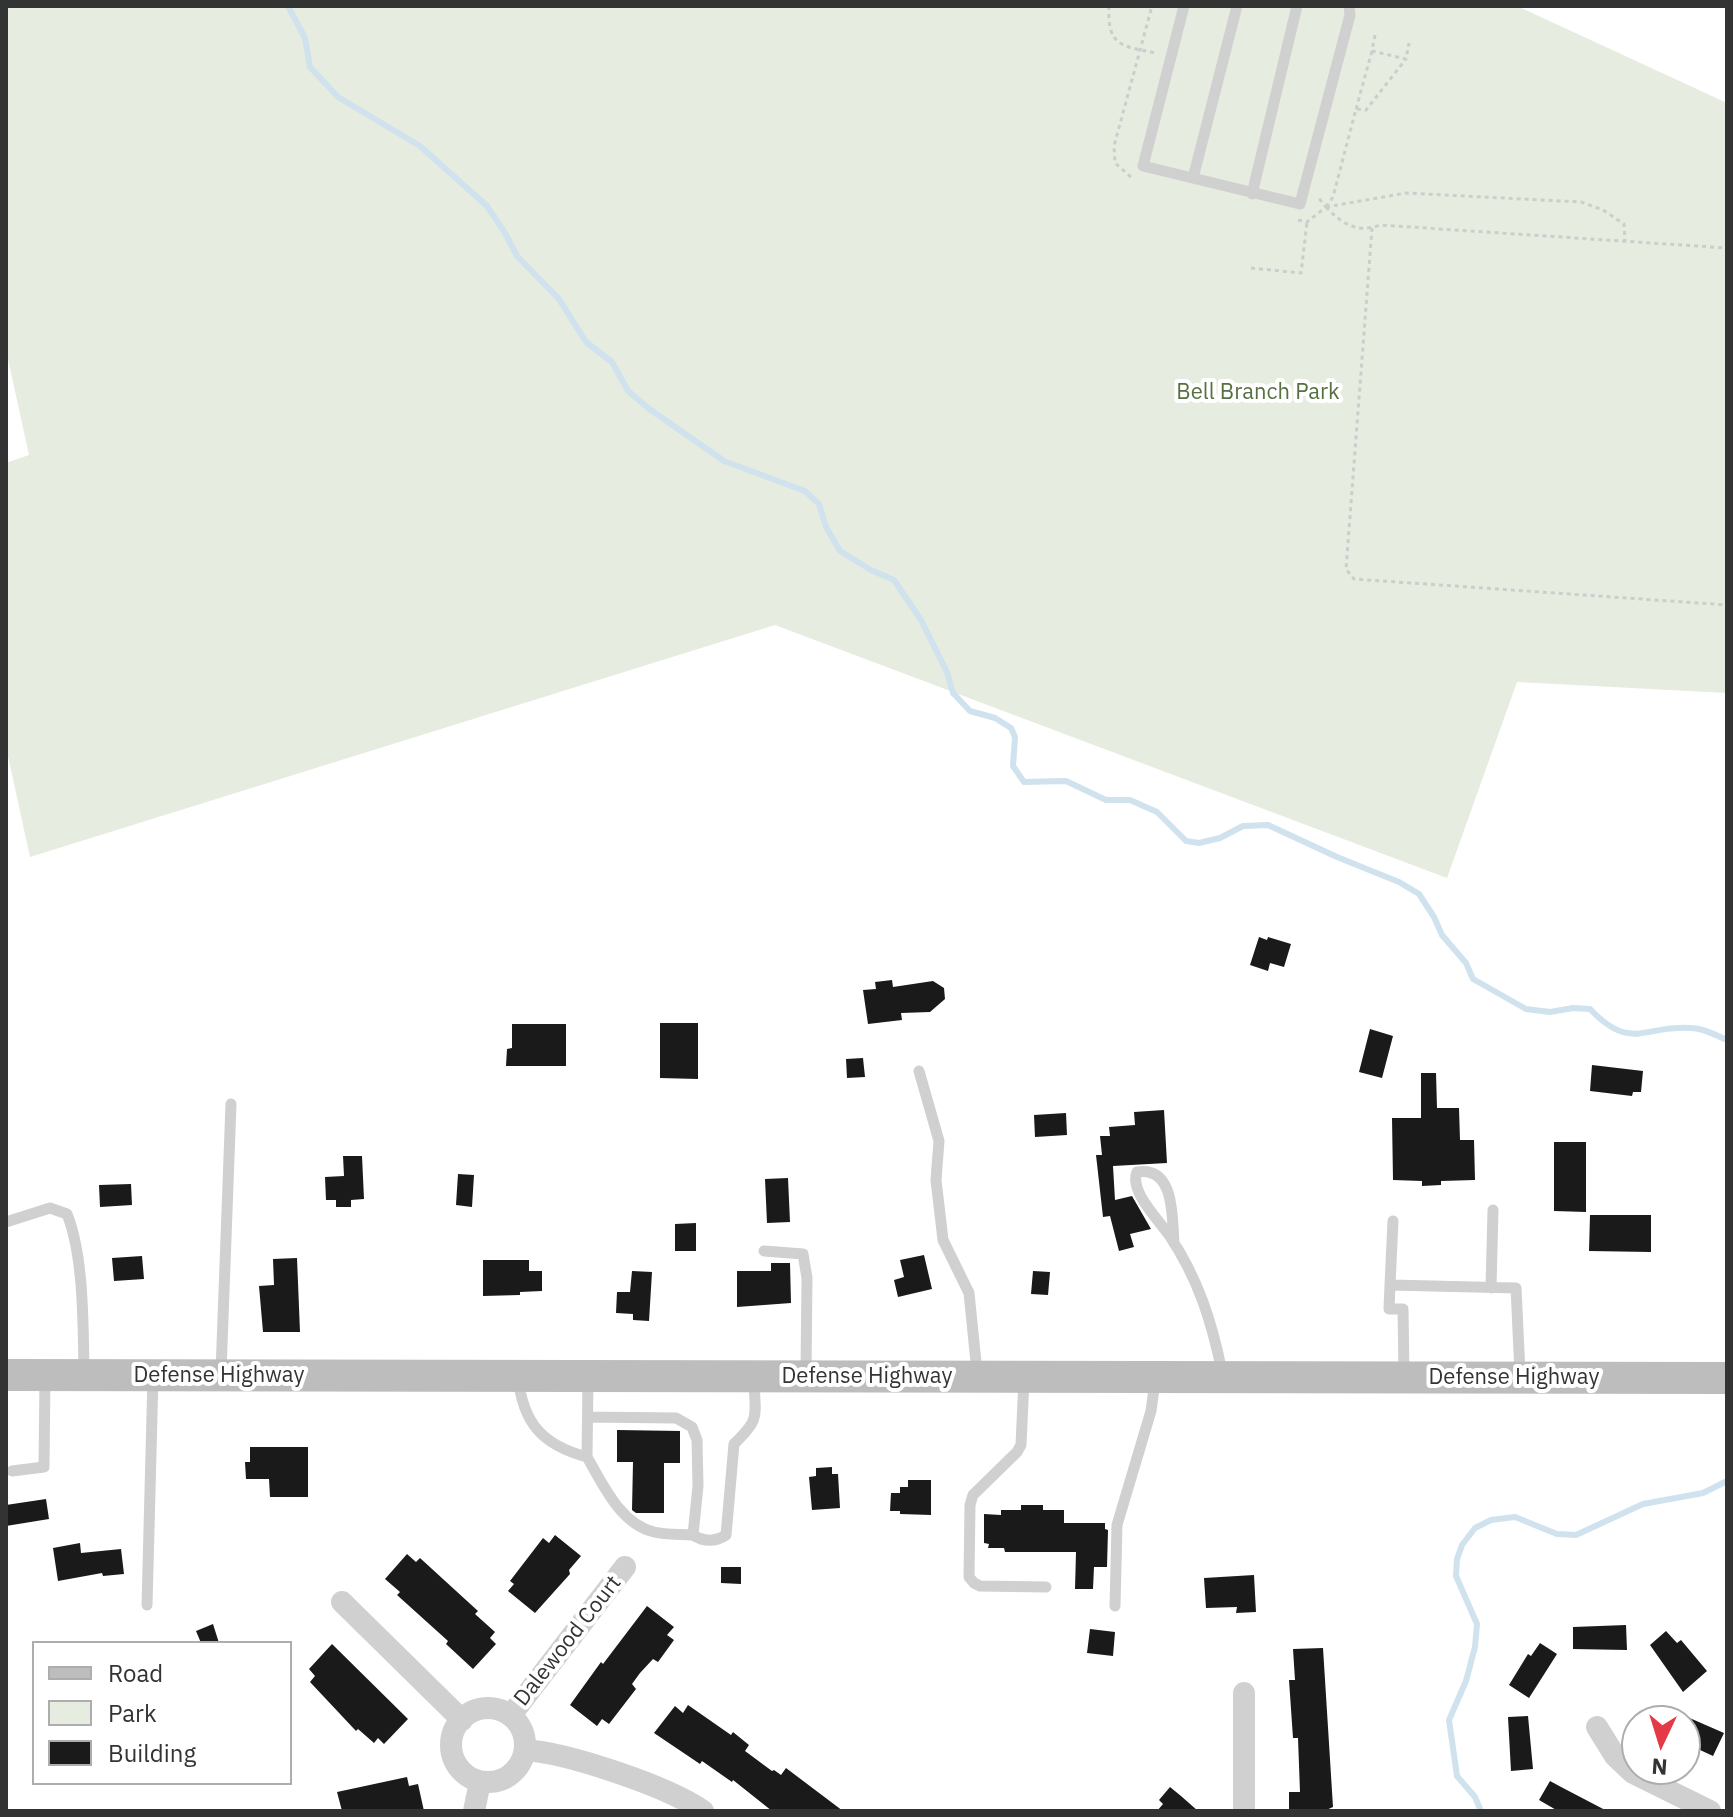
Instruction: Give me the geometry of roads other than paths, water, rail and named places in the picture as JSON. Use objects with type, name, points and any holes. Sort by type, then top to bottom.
[{"type":"main road","name":"Defense Highway","points":[[6,1375],[1727,1378]]},
{"type":"street","name":"Dalewood Court","points":[[511,1715],[625,1567]]},
{"type":"street","points":[[342,1602],[462,1720]]},
{"type":"street","points":[[1244,1693],[1244,1811]]},
{"type":"street","points":[[483,1709],[498,1709],[511,1715],[524,1736],[525,1750],[521,1764],[513,1773],[493,1782],[480,1782],[467,1776],[453,1759],[451,1745],[454,1731],[471,1713],[483,1709]]},
{"type":"street","points":[[1597,1727],[1615,1756],[1633,1773],[1710,1811]]},
{"type":"street","points":[[525,1750],[550,1752],[663,1790],[703,1811]]},
{"type":"street","points":[[474,1811],[480,1782]]},
{"type":"lane","points":[[1184,6],[1143,166],[1300,204],[1350,15],[1349,6]]},
{"type":"lane","points":[[1193,178],[1237,6]]},
{"type":"lane","points":[[1252,194],[1297,6]]},
{"type":"lane","points":[[919,1071],[939,1141],[936,1180],[943,1240],[969,1293],[978,1377]]},
{"type":"lane","points":[[221,1376],[231,1104]]},
{"type":"lane","points":[[1174,1243],[1170,1195],[1166,1185],[1147,1170],[1137,1172],[1134,1179],[1137,1192],[1197,1280],[1223,1377]]},
{"type":"lane","points":[[6,1222],[50,1208],[67,1214],[74,1231],[83,1321],[84,1376]]},
{"type":"lane","points":[[1491,1288],[1493,1210]]},
{"type":"lane","points":[[1393,1221],[1389,1309],[1403,1309],[1404,1378]]},
{"type":"lane","points":[[764,1251],[803,1254],[807,1278],[806,1377]]},
{"type":"lane","points":[[1390,1285],[1516,1288],[1521,1378]]},
{"type":"lane","points":[[12,1471],[44,1467],[45,1375]]},
{"type":"lane","points":[[147,1605],[153,1376]]},
{"type":"lane","points":[[518,1376],[520,1400],[530,1422],[550,1442],[587,1457]]},
{"type":"lane","points":[[588,1377],[587,1457],[628,1519],[657,1533],[693,1535],[717,1541],[726,1535],[734,1444],[751,1429],[755,1419],[754,1377]]},
{"type":"lane","points":[[1025,1377],[1021,1445],[973,1495],[970,1505],[969,1577],[980,1586],[1046,1587]]},
{"type":"lane","points":[[1115,1606],[1117,1525],[1151,1411],[1156,1377]]},
{"type":"lane","points":[[588,1417],[676,1418],[692,1427],[697,1440],[698,1486],[693,1535]]},
{"type":"waterway","points":[[288,6],[305,38],[310,67],[338,97],[420,146],[487,206],[517,256],[559,299],[586,342],[612,362],[628,391],[724,461],[805,491],[819,504],[826,527],[840,551],[894,580],[921,620],[947,672],[953,693],[970,711],[995,718],[1011,728],[1015,737],[1013,766],[1024,782],[1066,781],[1106,800],[1130,800],[1157,812],[1186,841],[1199,843],[1220,838],[1243,826],[1268,825],[1399,882],[1419,894],[1442,935],[1466,963],[1473,979],[1526,1009],[1550,1012],[1590,1009],[1616,1030],[1628,1033],[1696,1028],[1727,1040]]},
{"type":"waterway","points":[[1481,1811],[1475,1797],[1457,1776],[1449,1720],[1466,1681],[1477,1624],[1456,1576],[1462,1545],[1475,1528],[1491,1520],[1515,1517],[1557,1534],[1576,1535],[1643,1504],[1703,1493],[1727,1481]]},
{"type":"park label","name":"Bell Branch Park","points":[[1258,393]]}]
